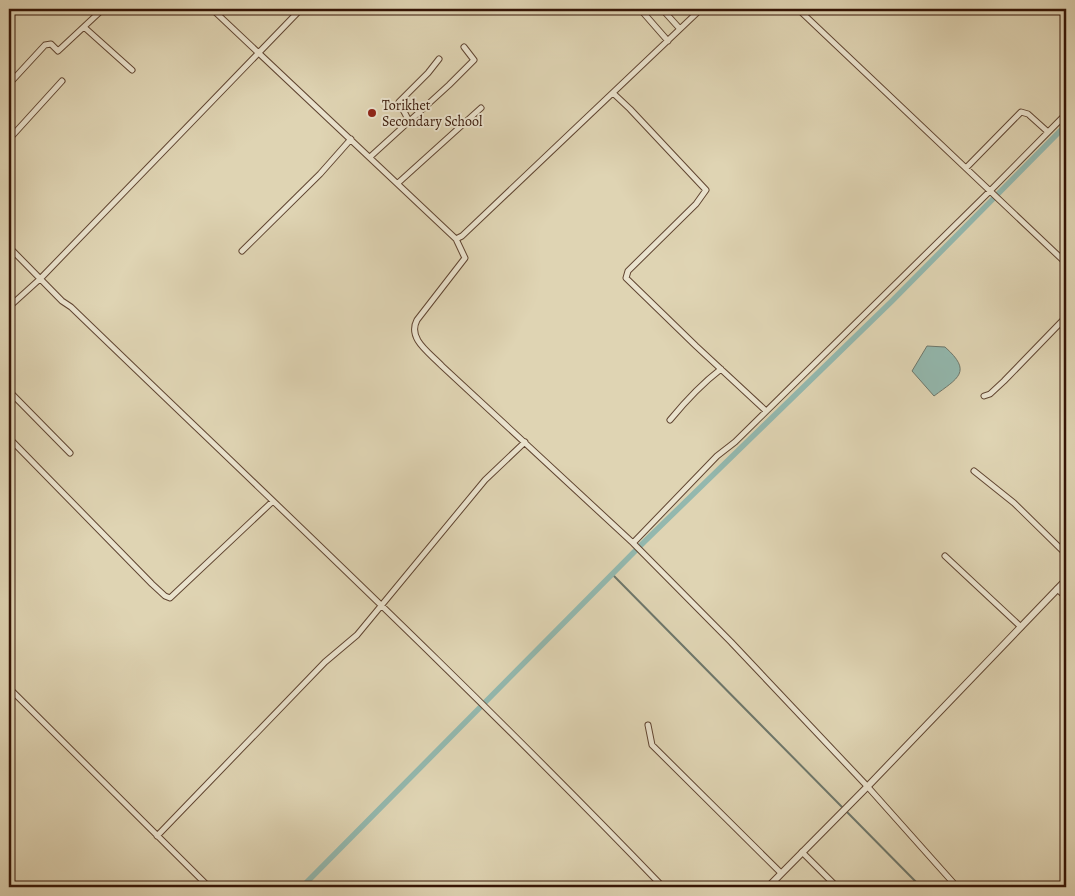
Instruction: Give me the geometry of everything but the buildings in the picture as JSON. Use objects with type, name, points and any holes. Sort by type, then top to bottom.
[{"type":"street","points":[[9,84],[45,45],[50,44],[58,51],[103,9]]},
{"type":"street","points":[[212,9],[456,239],[465,258],[417,320],[414,331],[415,338],[442,366],[634,545],[731,642],[867,786],[957,887]]},
{"type":"street","points":[[9,307],[41,278],[301,9]]},
{"type":"street","points":[[640,9],[668,40]]},
{"type":"street","points":[[662,9],[680,29]]},
{"type":"street","points":[[456,239],[462,236],[701,9]]},
{"type":"street","points":[[798,9],[1066,264]]},
{"type":"street","points":[[84,28],[132,70]]},
{"type":"street","points":[[370,157],[474,60],[464,47]]},
{"type":"street","points":[[409,121],[399,102],[439,59]]},
{"type":"street","points":[[9,137],[24,124],[62,81]]},
{"type":"street","points":[[613,93],[706,190],[696,204],[628,271],[626,278],[766,411]]},
{"type":"street","points":[[398,183],[481,108]]},
{"type":"street","points":[[966,168],[1021,112],[1028,114],[1048,132]]},
{"type":"street","points":[[634,545],[717,456],[735,442],[1066,114]]},
{"type":"street","points":[[242,251],[320,174],[351,139]]},
{"type":"street","points":[[9,247],[62,301],[71,307],[345,568],[557,777],[663,887]]},
{"type":"street","points":[[984,396],[990,394],[1004,381],[1066,317]]},
{"type":"street","points":[[670,420],[682,405],[721,369]]},
{"type":"street","points":[[9,391],[70,453]]},
{"type":"street","points":[[9,438],[152,584],[170,598],[273,501]]},
{"type":"street","points":[[157,836],[325,662],[357,635],[485,480],[525,442]]},
{"type":"street","points":[[974,471],[1014,503],[1066,554]]},
{"type":"street","points":[[945,556],[1022,627]]},
{"type":"street","points":[[768,887],[1066,580]]},
{"type":"street","points":[[1057,590],[1066,597]]},
{"type":"street","points":[[9,688],[209,887]]},
{"type":"street","points":[[648,725],[652,745],[781,873]]},
{"type":"street","points":[[802,852],[838,887]]},
{"type":"water","points":[[927,346],[945,347],[954,356],[960,369],[955,379],[934,396],[912,371]]},
{"type":"waterway","points":[[302,887],[643,543],[892,301],[1066,125]]},
{"type":"waterway","points":[[613,575],[842,807]]},
{"type":"waterway","points":[[847,812],[921,887]]},
{"type":"place","name":"Torikhet Secondary School","points":[[372,113]]}]
